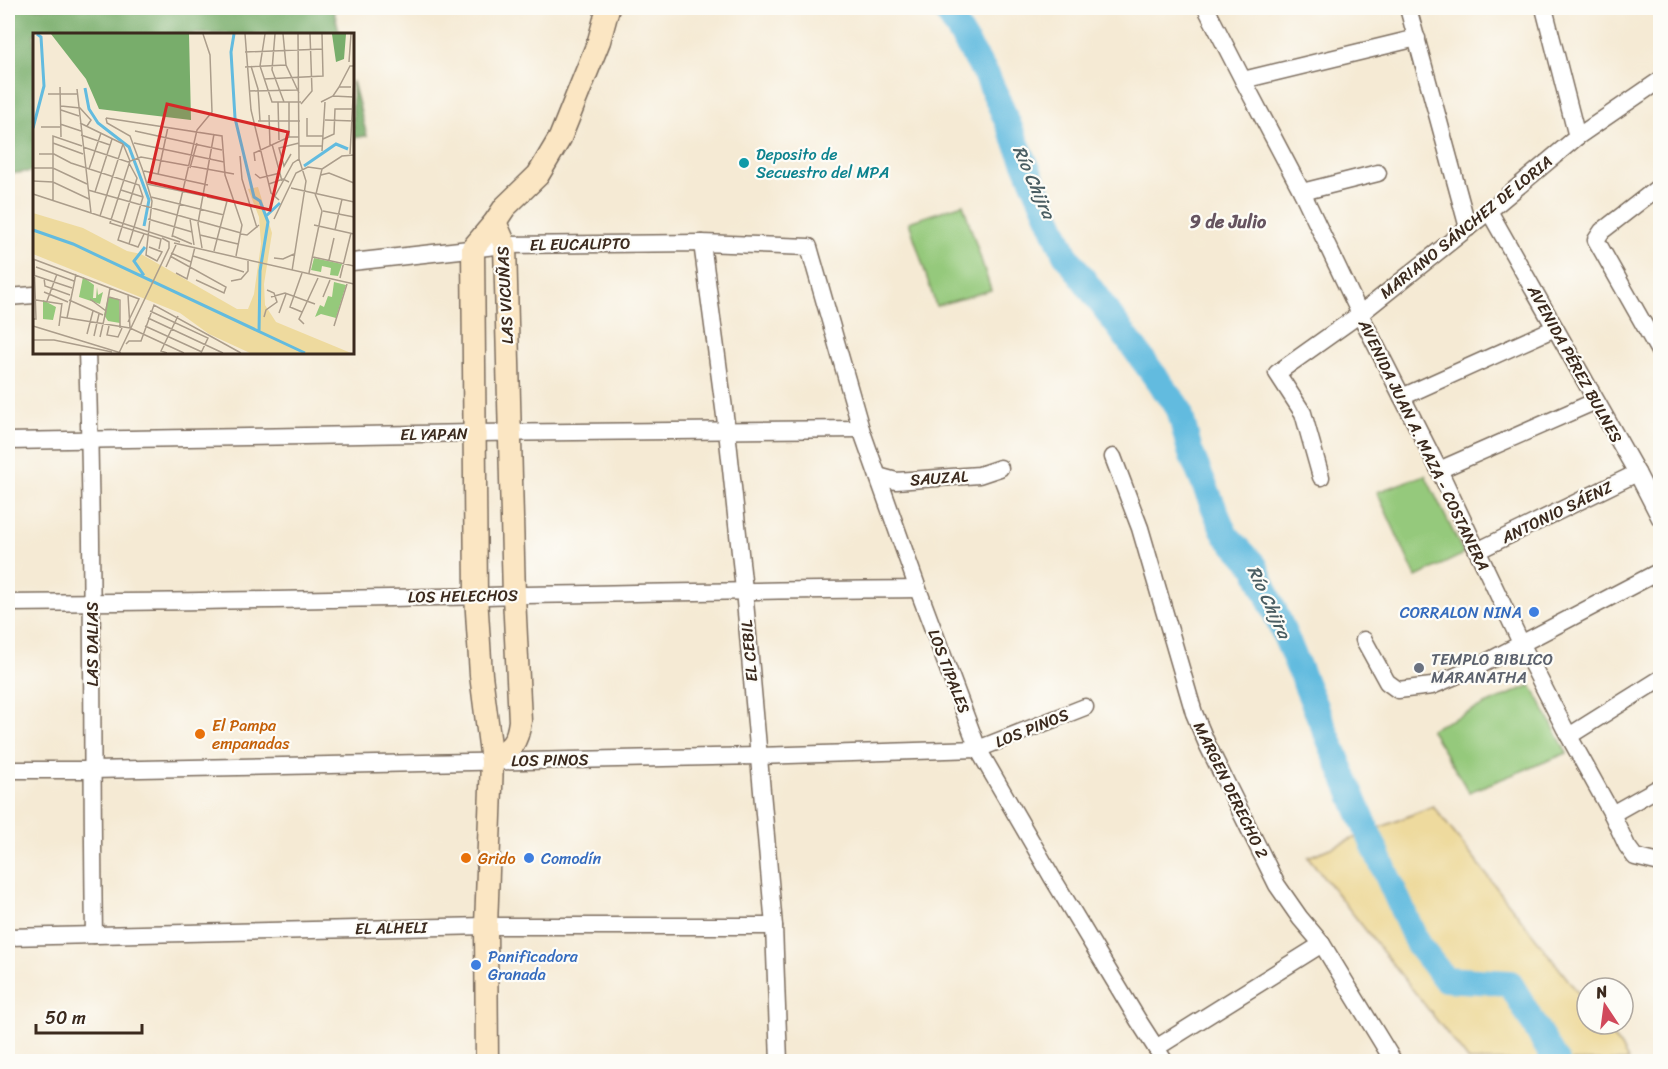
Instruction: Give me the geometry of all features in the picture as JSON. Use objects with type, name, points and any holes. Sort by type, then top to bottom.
[{"type":"street","points":[[495,222],[506,207],[538,175],[560,138],[599,41],[608,8]]},
{"type":"street","name":"AVENIDA JUAN A. MAZA - COSTANERA","points":[[1206,8],[1302,192],[1360,314],[1439,470],[1521,643],[1627,846],[1635,856],[1660,863]]},
{"type":"street","points":[[1408,8],[1468,228]]},
{"type":"street","points":[[1544,8],[1576,137]]},
{"type":"street","points":[[1243,80],[1417,38]]},
{"type":"street","name":"MARIANO SÁNCHEZ DE LORIA","points":[[1321,477],[1303,413],[1277,373],[1360,314],[1489,211],[1576,137],[1660,80]]},
{"type":"street","points":[[1302,192],[1378,173]]},
{"type":"street","points":[[1659,347],[1596,240],[1602,231],[1660,186]]},
{"type":"street","name":"AVENIDA PÉREZ BULNES","points":[[1489,211],[1660,517]]},
{"type":"street","name":"LAS VICUÑAS","points":[[487,1062],[486,926],[492,761],[481,675],[476,596],[473,248],[495,222],[505,245],[514,596],[520,721],[519,736],[510,747],[492,761]]},
{"type":"street","name":"EL EUCALIPTO","points":[[354,262],[505,245],[702,243],[809,247]]},
{"type":"street","name":"EL CEBIL","points":[[702,243],[727,431],[744,590],[774,926],[779,1062]]},
{"type":"street","name":"LOS TIPALES","points":[[809,247],[861,429],[978,749],[1052,877],[1161,1055]]},
{"type":"street","points":[[8,297],[33,295]]},
{"type":"street","points":[[1402,397],[1555,328]]},
{"type":"street","name":"LAS DALIAS","points":[[87,354],[93,602],[94,935]]},
{"type":"street","points":[[1439,470],[1596,401]]},
{"type":"street","name":"EL YAPAN","points":[[8,441],[510,432],[861,429]]},
{"type":"street","name":"MARGEN DERECHO 2","points":[[1113,457],[1140,528],[1194,713],[1207,744],[1277,885],[1322,944],[1394,1062]]},
{"type":"street","name":"SAUZAL","points":[[878,476],[896,481],[979,476],[1000,468]]},
{"type":"street","name":"ANTONIO SÁENZ","points":[[1477,551],[1637,473]]},
{"type":"street","points":[[1364,640],[1387,682],[1398,690],[1432,686],[1479,666],[1660,571]]},
{"type":"street","name":"LOS HELECHOS","points":[[8,603],[918,589]]},
{"type":"street","points":[[481,675],[489,669],[504,666],[518,674]]},
{"type":"street","points":[[1569,736],[1660,680]]},
{"type":"street","name":"LOS PINOS","points":[[8,770],[758,756],[978,749],[1085,706]]},
{"type":"street","points":[[1612,814],[1660,787]]},
{"type":"street","name":"EL ALHELI","points":[[8,937],[486,926],[774,926]]},
{"type":"street","points":[[1161,1055],[1322,944]]},
{"type":"green space","points":[[8,8],[333,8],[340,33],[33,33],[33,171],[8,174]]},
{"type":"green space","points":[[354,86],[367,136],[354,138]]},
{"type":"green space","points":[[963,204],[991,290],[936,306],[909,222]]},
{"type":"green space","points":[[1425,475],[1464,554],[1416,577],[1377,492]]},
{"type":"green space","points":[[1531,685],[1567,753],[1469,792],[1430,729]]},
{"type":"sand","points":[[1433,806],[1575,989],[1575,1036],[1612,1036],[1629,1061],[1469,1061],[1308,857]]},
{"type":"waterway","name":"Río Chijra","points":[[945,8],[988,78],[1065,254],[1179,409],[1190,451],[1225,534],[1255,566],[1418,945],[1445,979],[1510,983],[1557,1062]]},
{"type":"place","name":"Deposito de Secuestro del MPA","points":[[744,163]]},
{"type":"place","name":"CORRALON NINA","points":[[1534,612]]},
{"type":"place","name":"TEMPLO BIBLICO MARANATHA","points":[[1419,668]]},
{"type":"place","name":"El Pampa empanadas","points":[[200,734]]},
{"type":"place","name":"Grido","points":[[466,858]]},
{"type":"place","name":"Comodín","points":[[529,858]]},
{"type":"place","name":"Panificadora Granada","points":[[476,965]]},
{"type":"district","name":"9 de Julio","points":[[1228,222]]}]
